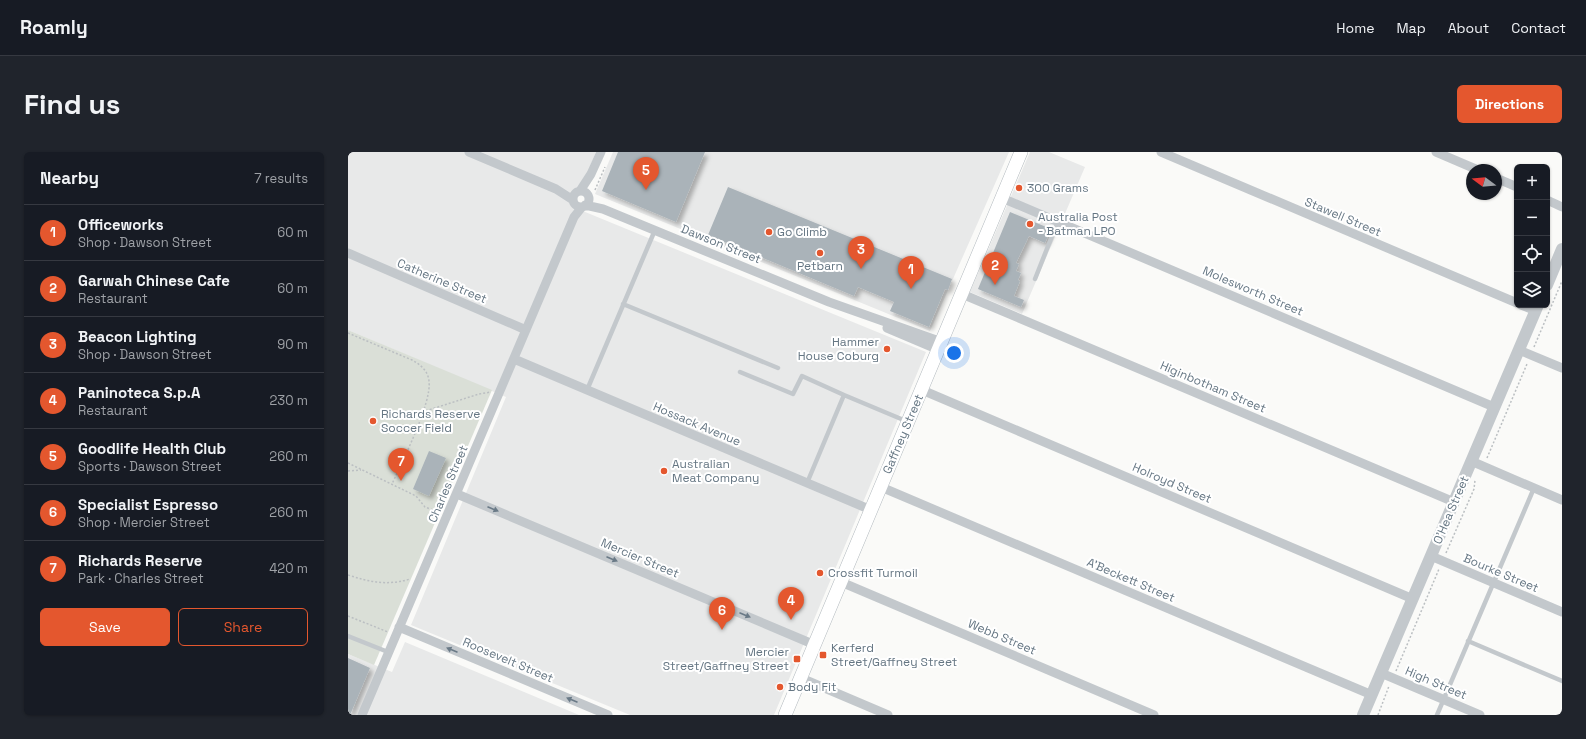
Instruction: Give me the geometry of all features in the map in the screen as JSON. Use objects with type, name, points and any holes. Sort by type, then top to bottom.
[{"type":"main road","name":"Gaffney Street","points":[[785,715],[1021,152]]},
{"type":"street","name":"Dawson Street","points":[[469,152],[829,302],[862,318],[940,346]]},
{"type":"street","name":"Charles Street","points":[[362,715],[601,152]]},
{"type":"street","name":"Stawell Street","points":[[1161,152],[1514,302]]},
{"type":"street","points":[[1436,152],[1466,165]]},
{"type":"street","points":[[1502,181],[1514,186]]},
{"type":"street","name":"Molesworth Street","points":[[1002,198],[1494,407]]},
{"type":"street","points":[[1550,201],[1562,207]]},
{"type":"street","points":[[1550,278],[1562,249]]},
{"type":"street","name":"Catherine Street","points":[[348,253],[526,330]]},
{"type":"street","name":"Higinbotham Street","points":[[962,294],[1454,502]]},
{"type":"street","name":"O'Hea Street","points":[[1363,715],[1537,308]]},
{"type":"street","points":[[1519,350],[1562,368]]},
{"type":"street","name":"Hossack Avenue","points":[[514,359],[871,510]]},
{"type":"street","name":"Holroyd Street","points":[[922,390],[1413,598]]},
{"type":"street","points":[[1471,461],[1562,500]]},
{"type":"street","name":"A'Beckett Street","points":[[881,487],[1372,695]]},
{"type":"street","name":"Mercier Street","points":[[457,494],[815,645]]},
{"type":"street","name":"Bourke Street","points":[[1431,556],[1562,612]]},
{"type":"street","name":"Webb Street","points":[[841,582],[1154,715]]},
{"type":"street","name":"Roosevelt Street","points":[[397,631],[608,715]]},
{"type":"street","name":"High Street","points":[[1382,673],[1480,715]]},
{"type":"street","points":[[801,678],[888,715]]},
{"type":"lane","points":[[1035,279],[1058,221]]},
{"type":"lane","points":[[587,390],[655,230]]},
{"type":"lane","points":[[623,304],[778,368]]},
{"type":"lane","points":[[740,372],[793,394],[802,376],[908,422]]},
{"type":"lane","points":[[807,483],[844,395]]},
{"type":"lane","points":[[1437,715],[1534,488]]},
{"type":"lane","points":[[348,636],[388,652]]},
{"type":"lane","points":[[1468,641],[1562,682]]},
{"type":"path","points":[[582,198],[606,165]]},
{"type":"path","points":[[1378,715],[1385,693],[1393,678],[1474,489],[1475,481],[1483,466],[1562,281]]},
{"type":"path","points":[[348,333],[421,365],[429,381],[429,388],[415,435],[392,484]]},
{"type":"path","points":[[422,412],[479,394],[491,392]]},
{"type":"path","points":[[348,463],[416,496],[425,507],[441,514]]},
{"type":"path","points":[[348,471],[363,470]]},
{"type":"path","points":[[348,575],[378,583],[395,583],[421,577]]},
{"type":"path","points":[[348,616],[397,631]]},
{"type":"shaded area","points":[[348,152],[596,152],[573,207],[926,352],[774,715],[630,715],[411,625],[506,397],[348,330]]},
{"type":"shaded area","points":[[613,152],[1009,152],[930,331],[595,194]]},
{"type":"shaded area","points":[[1030,152],[1049,152],[1085,167],[1022,314],[970,292]]},
{"type":"shaded area","points":[[348,330],[492,390],[374,665],[348,654]]},
{"type":"shaded area","points":[[405,642],[579,715],[348,715],[348,654],[392,672]]},
{"type":"building","points":[[618,152],[705,152],[676,222],[602,191]]},
{"type":"building","points":[[728,187],[952,279],[948,290],[945,289],[929,327],[890,311],[894,302],[858,287],[854,296],[708,235]]},
{"type":"building","points":[[1010,212],[1051,229],[1045,243],[1029,236],[1016,263],[1019,264],[1016,271],[1021,273],[1018,280],[1020,281],[1014,296],[1024,300],[1021,307],[978,289]]},
{"type":"building","points":[[429,451],[446,458],[429,496],[413,489]]},
{"type":"building","points":[[348,658],[370,668],[350,715],[348,715]]},
{"type":"place","name":"300 Grams","points":[[1019,188]]},
{"type":"place","name":"Goodlife Health Club","points":[[646,190]]},
{"type":"place","name":"Australia Post - Batman LPO","points":[[1030,224]]},
{"type":"place","name":"Go Climb","points":[[769,232]]},
{"type":"place","name":"Petbarn","points":[[820,253]]},
{"type":"place","name":"Beacon Lighting","points":[[861,269]]},
{"type":"place","name":"Garwah Chinese Cafe","points":[[995,285]]},
{"type":"place","name":"Officeworks","points":[[911,289]]},
{"type":"place","name":"Hammer House Coburg","points":[[887,349]]},
{"type":"place","name":"Richards Reserve Soccer Field","points":[[373,421]]},
{"type":"place","name":"Australian Meat Company","points":[[664,471]]},
{"type":"place","name":"Richards Reserve","points":[[401,481]]},
{"type":"place","name":"Crossfit Turmoil","points":[[820,573]]},
{"type":"place","name":"Paninoteca S.p.A","points":[[791,620]]},
{"type":"place","name":"Specialist Espresso","points":[[722,630]]},
{"type":"place","name":"Kerferd Street/Gaffney Street","points":[[823,655]]},
{"type":"place","name":"Mercier Street/Gaffney Street","points":[[797,659]]},
{"type":"place","name":"Body Fit","points":[[780,687]]}]
